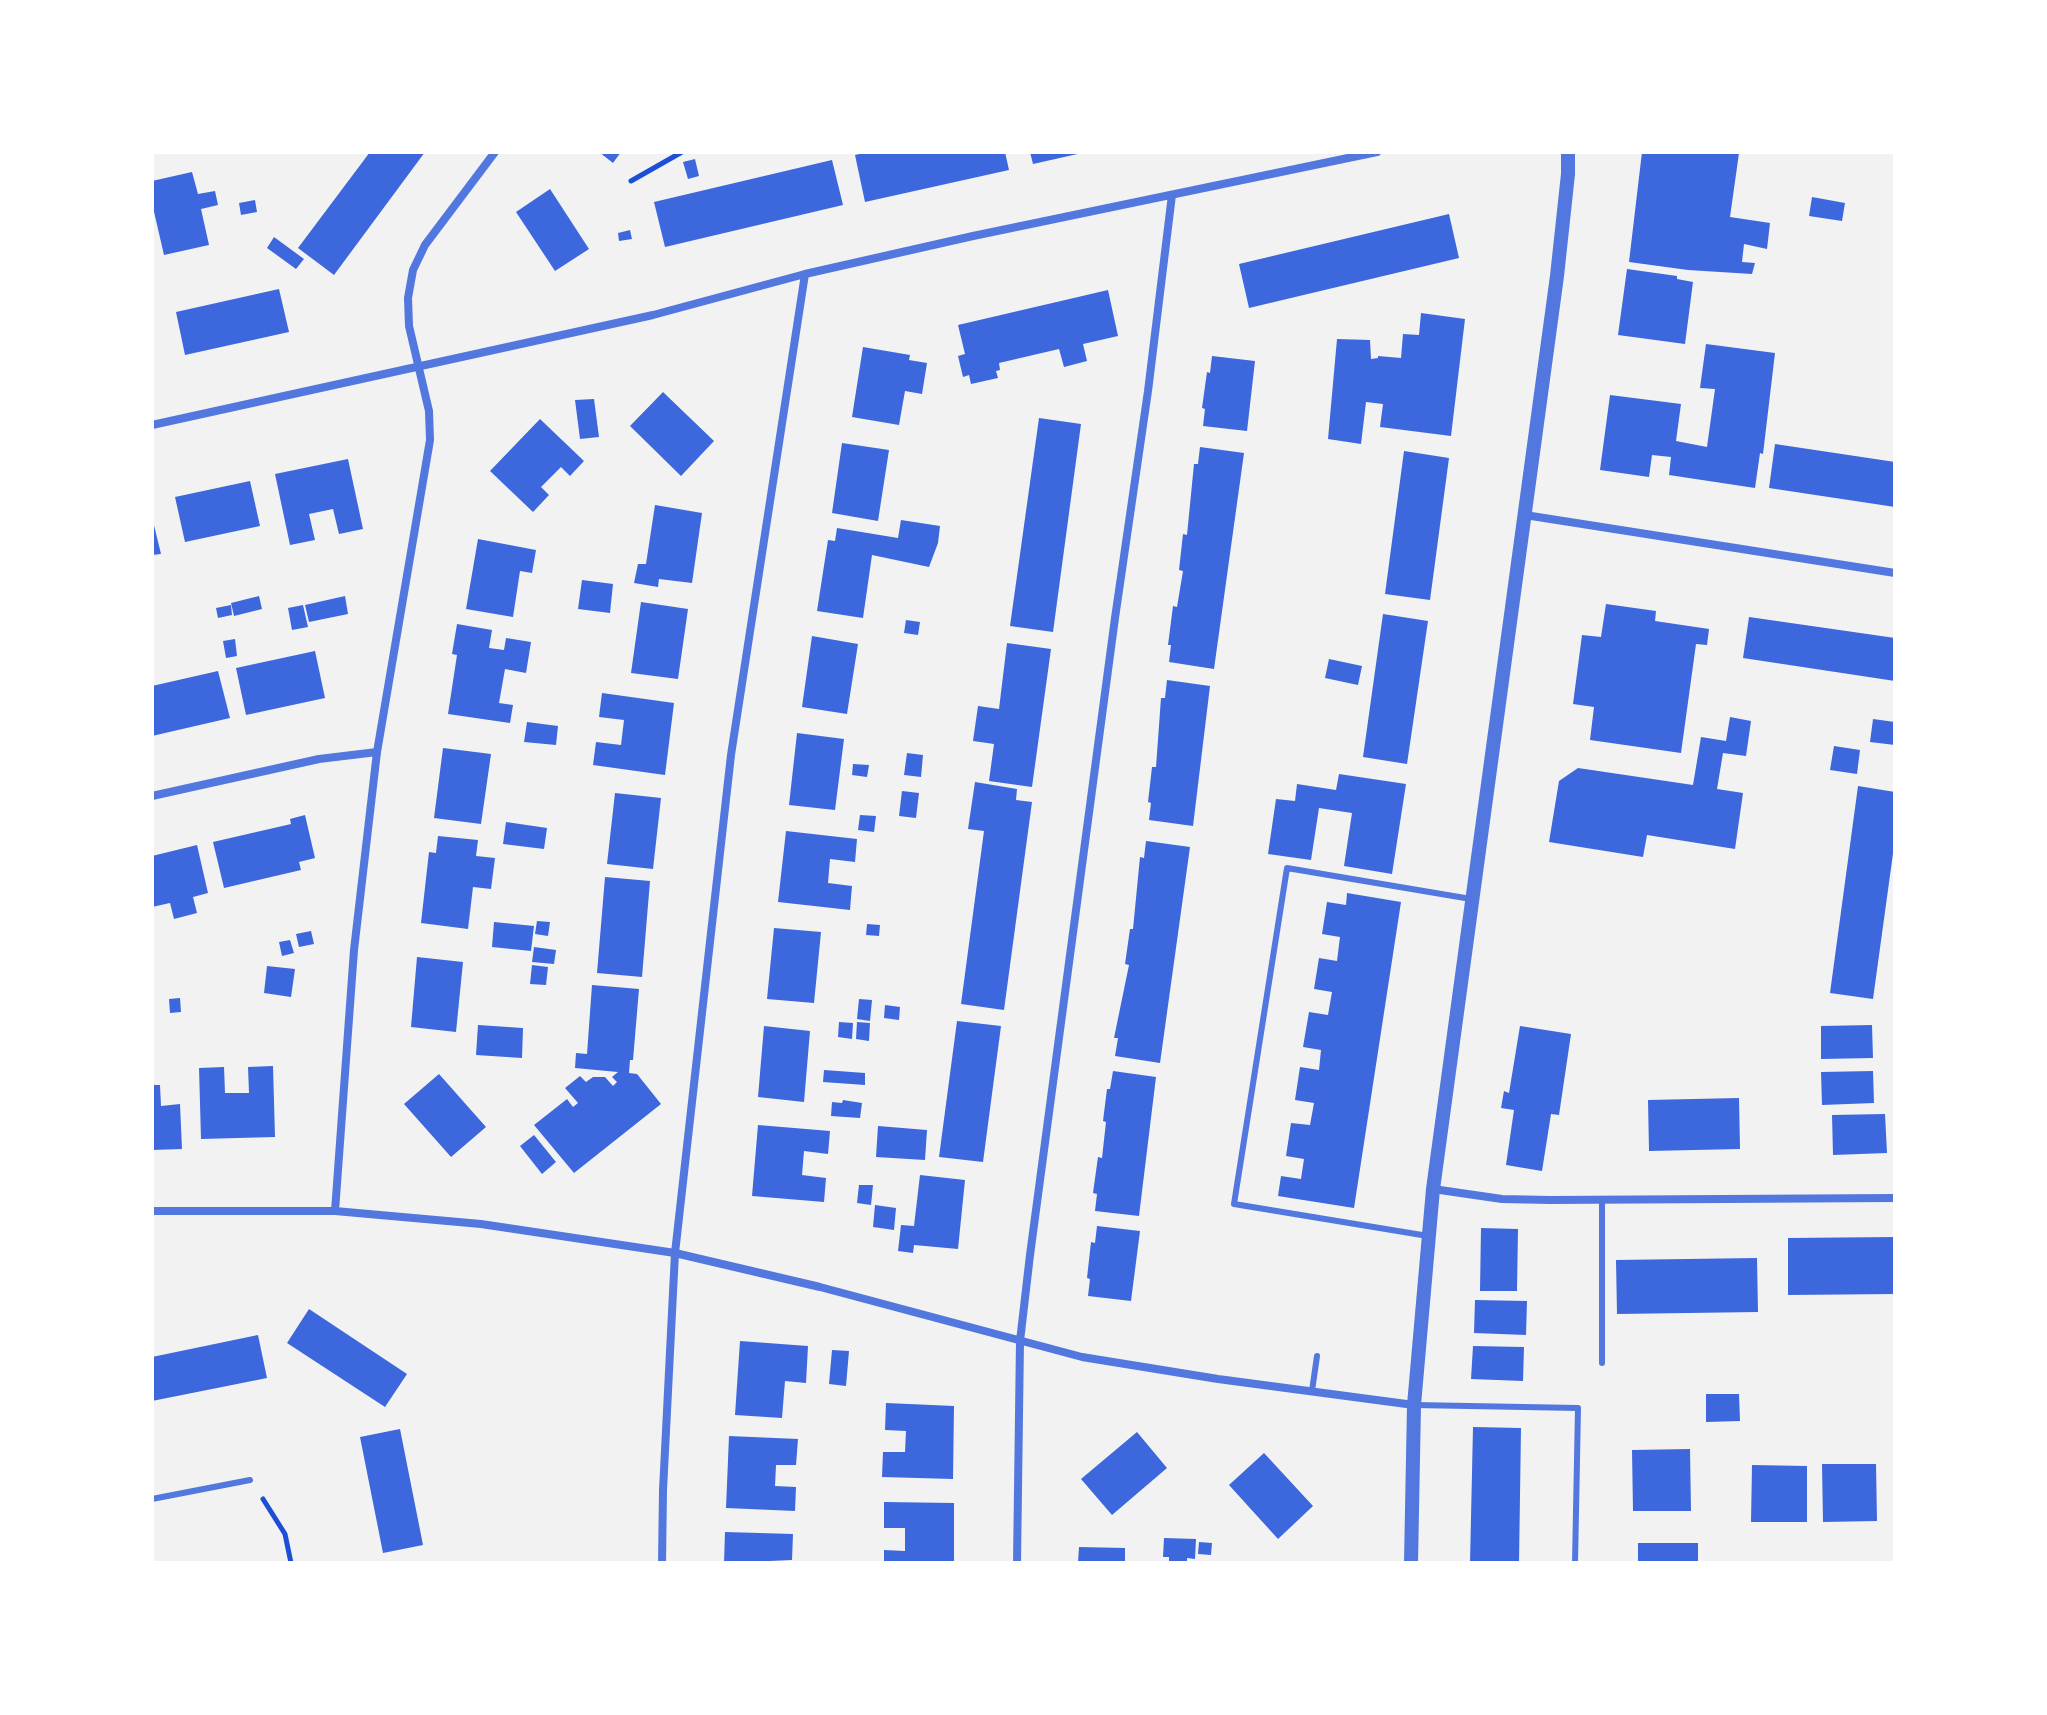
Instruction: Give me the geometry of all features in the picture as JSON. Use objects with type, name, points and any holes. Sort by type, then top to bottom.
[{"type":"street","points":[[335,1211],[353,966],[377,752],[430,440],[429,411],[409,326],[408,298],[413,270],[425,245],[495,152]]},
{"type":"street","points":[[152,425],[653,315],[805,274],[1377,152]]},
{"type":"street","points":[[1411,1563],[1414,1405],[1433,1189],[1557,276],[1568,152]]},
{"type":"street","points":[[1017,1563],[1020,1341],[1172,195]]},
{"type":"street","points":[[662,1563],[675,1253],[731,755],[805,274]]},
{"type":"street","points":[[1525,515],[1895,573]]},
{"type":"street","points":[[152,796],[319,759],[377,752]]},
{"type":"street","points":[[1433,1189],[1502,1199],[1895,1198]]},
{"type":"street","points":[[152,1211],[335,1211],[481,1224],[675,1253],[820,1287],[1082,1357],[1414,1405]]},
{"type":"lane","points":[[1428,1236],[1234,1204],[1287,868],[1474,899]]},
{"type":"lane","points":[[1602,1200],[1602,1363]]},
{"type":"lane","points":[[1312,1391],[1317,1356]]},
{"type":"lane","points":[[1414,1405],[1578,1408],[1575,1563]]},
{"type":"lane","points":[[152,1499],[250,1480]]},
{"type":"path","points":[[631,181],[682,152]]},
{"type":"path","points":[[250,1480],[285,1534],[291,1563]]},
{"type":"building","points":[[370,152],[425,152],[334,275],[298,248]]},
{"type":"building","points":[[599,152],[621,152],[613,163]]},
{"type":"building","points":[[868,152],[1005,152],[1009,170],[865,202],[855,155]]},
{"type":"building","points":[[1030,152],[1081,152],[1082,153],[1033,164]]},
{"type":"building","points":[[1642,152],[1739,153],[1730,217],[1770,223],[1767,249],[1744,244],[1742,262],[1755,263],[1752,274],[1629,262]]},
{"type":"building","points":[[695,159],[699,176],[688,179],[683,162]]},
{"type":"building","points":[[832,160],[843,205],[665,247],[654,202]]},
{"type":"building","points":[[192,172],[198,194],[215,191],[218,205],[201,209],[209,245],[164,255],[152,203],[152,181]]},
{"type":"building","points":[[550,189],[589,249],[555,271],[516,212]]},
{"type":"building","points":[[1812,197],[1845,203],[1842,221],[1809,216]]},
{"type":"building","points":[[255,200],[257,212],[241,215],[239,203]]},
{"type":"building","points":[[1449,214],[1459,258],[1249,308],[1239,264]]},
{"type":"building","points":[[630,230],[632,239],[619,241],[618,233]]},
{"type":"building","points":[[274,237],[304,259],[296,269],[267,248]]},
{"type":"building","points":[[1627,269],[1677,276],[1677,279],[1693,282],[1685,344],[1618,335]]},
{"type":"building","points":[[279,289],[289,332],[185,355],[176,312]]},
{"type":"building","points":[[1108,290],[1118,336],[1083,344],[1087,361],[1064,367],[1059,349],[999,363],[1000,370],[996,371],[998,378],[971,384],[969,375],[963,377],[958,356],[965,354],[958,325]]},
{"type":"building","points":[[1421,313],[1465,319],[1451,436],[1380,427],[1383,404],[1366,402],[1361,444],[1328,439],[1337,339],[1370,340],[1371,359],[1378,356],[1401,358],[1403,334],[1419,335]]},
{"type":"building","points":[[1706,344],[1775,353],[1763,454],[1760,453],[1755,488],[1669,475],[1671,457],[1652,455],[1649,477],[1600,470],[1610,395],[1681,404],[1676,441],[1707,447],[1715,389],[1700,388]]},
{"type":"building","points":[[863,347],[910,355],[909,360],[927,363],[922,394],[905,391],[899,425],[852,417]]},
{"type":"building","points":[[1212,356],[1255,361],[1247,431],[1203,426],[1205,409],[1202,408]]},
{"type":"building","points":[[663,392],[714,441],[681,476],[630,426]]},
{"type":"building","points":[[594,399],[599,437],[580,439],[575,400]]},
{"type":"building","points":[[1039,418],[1081,424],[1053,632],[1010,626]]},
{"type":"building","points":[[540,419],[584,461],[570,476],[561,467],[541,487],[549,495],[533,512],[490,471]]},
{"type":"building","points":[[842,443],[889,450],[878,521],[832,513]]},
{"type":"building","points":[[1775,444],[1895,462],[1895,507],[1769,488]]},
{"type":"building","points":[[1200,447],[1244,453],[1214,669],[1169,662],[1173,606],[1177,607],[1183,571],[1179,570],[1183,534],[1187,535],[1194,464],[1198,464]]},
{"type":"building","points":[[1404,451],[1449,458],[1430,600],[1385,594]]},
{"type":"building","points":[[348,459],[363,529],[339,534],[333,509],[309,514],[315,540],[290,545],[275,474]]},
{"type":"building","points":[[250,481],[260,526],[185,542],[175,497]]},
{"type":"building","points":[[655,505],[702,513],[692,583],[659,579],[658,587],[634,583],[638,564],[646,564]]},
{"type":"building","points":[[152,517],[161,554],[152,555]]},
{"type":"building","points":[[901,520],[940,526],[938,543],[929,567],[872,555],[863,618],[817,611],[828,540],[835,541],[837,528],[898,538]]},
{"type":"building","points":[[478,539],[536,550],[532,573],[520,571],[513,617],[466,609]]},
{"type":"building","points":[[582,580],[613,584],[610,613],[578,609]]},
{"type":"building","points":[[259,596],[262,609],[234,616],[231,603]]},
{"type":"building","points":[[345,596],[348,614],[309,622],[305,605]]},
{"type":"building","points":[[641,602],[688,609],[678,679],[631,673]]},
{"type":"building","points":[[1606,604],[1656,611],[1655,621],[1709,629],[1707,645],[1696,644],[1681,753],[1590,740],[1594,707],[1573,704],[1582,635],[1601,637]]},
{"type":"building","points":[[231,605],[232,615],[218,618],[216,608]]},
{"type":"building","points":[[303,605],[308,627],[292,630],[288,608]]},
{"type":"building","points":[[1383,614],[1428,621],[1407,764],[1363,757]]},
{"type":"building","points":[[1749,617],[1895,638],[1895,681],[1743,658]]},
{"type":"building","points":[[906,620],[920,622],[918,635],[904,633]]},
{"type":"building","points":[[457,624],[492,630],[489,648],[504,650],[506,638],[531,642],[526,673],[505,669],[499,703],[513,705],[510,723],[448,714],[457,655],[452,654]]},
{"type":"building","points":[[812,636],[858,644],[847,714],[802,707]]},
{"type":"building","points":[[235,639],[237,656],[226,658],[223,641]]},
{"type":"building","points":[[1007,643],[1051,649],[1032,787],[989,781],[994,744],[973,741],[978,706],[999,709]]},
{"type":"building","points":[[315,651],[325,698],[246,715],[236,668]]},
{"type":"building","points":[[1329,659],[1362,666],[1358,685],[1325,678]]},
{"type":"building","points":[[218,671],[230,718],[152,736],[152,686]]},
{"type":"building","points":[[1167,680],[1210,686],[1193,826],[1149,820],[1152,767],[1156,767],[1161,698],[1165,698]]},
{"type":"building","points":[[602,693],[674,703],[665,775],[593,765],[596,742],[621,745],[624,720],[599,717]]},
{"type":"building","points":[[1730,717],[1751,721],[1746,756],[1723,753],[1717,789],[1743,793],[1735,849],[1647,835],[1643,857],[1549,842],[1559,781],[1578,768],[1693,785],[1701,737],[1726,741]]},
{"type":"building","points":[[1873,719],[1895,722],[1895,745],[1870,742]]},
{"type":"building","points":[[527,722],[558,726],[556,745],[524,742]]},
{"type":"building","points":[[797,733],[844,739],[835,810],[789,805]]},
{"type":"building","points":[[1834,746],[1860,750],[1857,774],[1830,770]]},
{"type":"building","points":[[443,748],[491,754],[481,824],[434,818]]},
{"type":"building","points":[[907,753],[923,755],[921,777],[904,775]]},
{"type":"building","points":[[853,764],[869,765],[867,777],[852,775]]},
{"type":"building","points":[[1339,774],[1406,784],[1392,874],[1344,866],[1352,813],[1319,808],[1311,860],[1268,854],[1276,799],[1295,801],[1297,784],[1336,790]]},
{"type":"building","points":[[975,782],[1017,789],[1016,800],[1032,802],[1004,1010],[961,1004],[984,831],[968,829]]},
{"type":"building","points":[[1858,786],[1895,792],[1895,839],[1873,999],[1830,993]]},
{"type":"building","points":[[902,791],[919,793],[916,818],[899,816]]},
{"type":"building","points":[[615,793],[661,798],[653,869],[607,864]]},
{"type":"building","points":[[305,815],[315,858],[299,862],[301,870],[224,888],[213,842],[291,824],[290,819]]},
{"type":"building","points":[[860,815],[876,816],[874,832],[858,830]]},
{"type":"building","points":[[506,822],[547,828],[544,849],[503,844]]},
{"type":"building","points":[[786,831],[857,839],[855,862],[830,859],[828,883],[852,886],[850,910],[778,902]]},
{"type":"building","points":[[438,836],[478,840],[476,856],[495,858],[491,889],[473,887],[468,929],[421,923],[429,852],[436,853]]},
{"type":"building","points":[[1146,841],[1190,847],[1160,1063],[1115,1056],[1118,1038],[1114,1038],[1129,965],[1125,964],[1130,929],[1133,929],[1140,857],[1144,858]]},
{"type":"building","points":[[197,845],[208,893],[193,897],[197,913],[174,919],[170,903],[152,907],[152,856]]},
{"type":"building","points":[[605,877],[650,881],[642,977],[597,973]]},
{"type":"building","points":[[1347,893],[1401,902],[1354,1208],[1278,1196],[1281,1176],[1301,1179],[1304,1159],[1286,1156],[1291,1123],[1310,1125],[1314,1103],[1295,1100],[1300,1067],[1319,1070],[1321,1050],[1303,1047],[1309,1012],[1328,1015],[1332,992],[1314,989],[1319,958],[1337,961],[1340,937],[1322,934],[1327,902],[1346,905]]},
{"type":"building","points":[[537,921],[550,922],[548,936],[535,934]]},
{"type":"building","points":[[494,922],[534,926],[531,951],[492,947]]},
{"type":"building","points":[[867,924],[880,925],[879,936],[866,935]]},
{"type":"building","points":[[774,928],[821,932],[814,1003],[767,999]]},
{"type":"building","points":[[311,931],[314,944],[299,947],[296,934]]},
{"type":"building","points":[[290,940],[294,953],[282,956],[279,942]]},
{"type":"building","points":[[534,947],[556,950],[554,964],[532,962]]},
{"type":"building","points":[[417,957],[463,962],[456,1032],[411,1027]]},
{"type":"building","points":[[532,965],[548,967],[546,985],[530,984]]},
{"type":"building","points":[[267,966],[295,969],[291,997],[264,993]]},
{"type":"building","points":[[592,985],[639,989],[633,1060],[630,1060],[629,1073],[637,1074],[661,1104],[574,1173],[534,1125],[567,1099],[573,1107],[578,1103],[565,1088],[580,1076],[586,1082],[593,1077],[605,1077],[613,1086],[617,1082],[612,1077],[618,1072],[575,1068],[576,1053],[587,1054]]},
{"type":"building","points":[[180,998],[181,1012],[170,1013],[169,999]]},
{"type":"building","points":[[859,999],[872,1000],[870,1021],[857,1019]]},
{"type":"building","points":[[885,1005],[900,1007],[899,1020],[884,1018]]},
{"type":"building","points":[[957,1021],[1001,1026],[983,1162],[939,1157]]},
{"type":"building","points":[[839,1022],[853,1023],[852,1039],[838,1037]]},
{"type":"building","points":[[857,1022],[870,1023],[869,1041],[856,1039]]},
{"type":"building","points":[[478,1025],[523,1028],[522,1058],[476,1055]]},
{"type":"building","points":[[1872,1025],[1873,1058],[1821,1059],[1821,1026]]},
{"type":"building","points":[[764,1026],[810,1031],[804,1102],[758,1097]]},
{"type":"building","points":[[1520,1026],[1571,1034],[1559,1115],[1551,1114],[1542,1171],[1506,1165],[1514,1110],[1501,1108],[1504,1091],[1509,1093]]},
{"type":"building","points":[[273,1066],[275,1137],[201,1139],[199,1068],[224,1067],[225,1093],[249,1093],[248,1067]]},
{"type":"building","points":[[824,1070],[865,1073],[865,1085],[823,1082]]},
{"type":"building","points":[[1113,1071],[1156,1077],[1139,1216],[1095,1211],[1097,1194],[1093,1193],[1098,1157],[1102,1158],[1107,1089],[1110,1089]]},
{"type":"building","points":[[1873,1071],[1874,1103],[1822,1105],[1821,1072]]},
{"type":"building","points":[[439,1074],[486,1127],[451,1157],[404,1104]]},
{"type":"building","points":[[152,1085],[160,1085],[161,1106],[180,1104],[182,1149],[152,1150]]},
{"type":"building","points":[[1739,1098],[1740,1149],[1649,1151],[1648,1100]]},
{"type":"building","points":[[843,1100],[862,1103],[860,1118],[831,1116],[832,1102],[842,1103]]},
{"type":"building","points":[[1885,1114],[1887,1153],[1833,1155],[1832,1115]]},
{"type":"building","points":[[758,1125],[830,1131],[828,1154],[804,1151],[802,1175],[826,1178],[824,1202],[752,1196]]},
{"type":"building","points":[[878,1126],[927,1130],[925,1160],[876,1157]]},
{"type":"building","points":[[534,1135],[556,1162],[542,1174],[520,1146]]},
{"type":"building","points":[[920,1175],[965,1180],[958,1249],[914,1245],[913,1253],[898,1251],[901,1225],[914,1226]]},
{"type":"building","points":[[859,1185],[873,1185],[871,1205],[857,1203]]},
{"type":"building","points":[[875,1205],[896,1208],[894,1230],[873,1227]]},
{"type":"building","points":[[1097,1226],[1140,1231],[1131,1301],[1088,1296],[1091,1242],[1095,1243]]},
{"type":"building","points":[[1481,1228],[1518,1229],[1517,1291],[1480,1291]]},
{"type":"building","points":[[1895,1237],[1895,1294],[1788,1295],[1788,1238]]},
{"type":"building","points":[[1757,1258],[1758,1312],[1617,1314],[1616,1260]]},
{"type":"building","points":[[1475,1300],[1527,1301],[1526,1335],[1474,1333]]},
{"type":"building","points":[[309,1309],[407,1374],[385,1407],[287,1343]]},
{"type":"building","points":[[258,1335],[267,1378],[152,1401],[152,1357]]},
{"type":"building","points":[[740,1341],[808,1346],[806,1383],[785,1381],[782,1418],[735,1415]]},
{"type":"building","points":[[1473,1346],[1524,1347],[1523,1381],[1471,1379]]},
{"type":"building","points":[[832,1350],[849,1351],[846,1386],[829,1384]]},
{"type":"building","points":[[1706,1394],[1739,1394],[1740,1421],[1706,1422]]},
{"type":"building","points":[[886,1403],[954,1406],[953,1479],[882,1477],[883,1452],[905,1452],[906,1431],[885,1430]]},
{"type":"building","points":[[1473,1427],[1521,1428],[1519,1563],[1470,1563]]},
{"type":"building","points":[[400,1429],[423,1545],[383,1553],[360,1437]]},
{"type":"building","points":[[1137,1432],[1167,1468],[1112,1515],[1081,1479]]},
{"type":"building","points":[[729,1436],[798,1439],[796,1465],[776,1465],[775,1486],[796,1487],[795,1511],[726,1508]]},
{"type":"building","points":[[1690,1449],[1691,1511],[1633,1511],[1632,1450]]},
{"type":"building","points":[[1264,1453],[1313,1506],[1278,1539],[1229,1485]]},
{"type":"building","points":[[1822,1464],[1876,1464],[1877,1521],[1823,1522]]},
{"type":"building","points":[[1752,1465],[1807,1466],[1807,1522],[1751,1522]]},
{"type":"building","points":[[884,1502],[954,1503],[954,1563],[884,1563],[884,1550],[905,1551],[905,1528],[884,1528]]},
{"type":"building","points":[[725,1532],[793,1534],[792,1560],[724,1563]]},
{"type":"building","points":[[1164,1538],[1196,1539],[1195,1559],[1187,1558],[1187,1563],[1169,1563],[1169,1557],[1163,1557]]},
{"type":"building","points":[[1199,1542],[1212,1543],[1211,1555],[1198,1554]]},
{"type":"building","points":[[1638,1543],[1698,1543],[1698,1563],[1638,1563]]},
{"type":"building","points":[[1079,1547],[1125,1548],[1125,1563],[1078,1563]]}]
